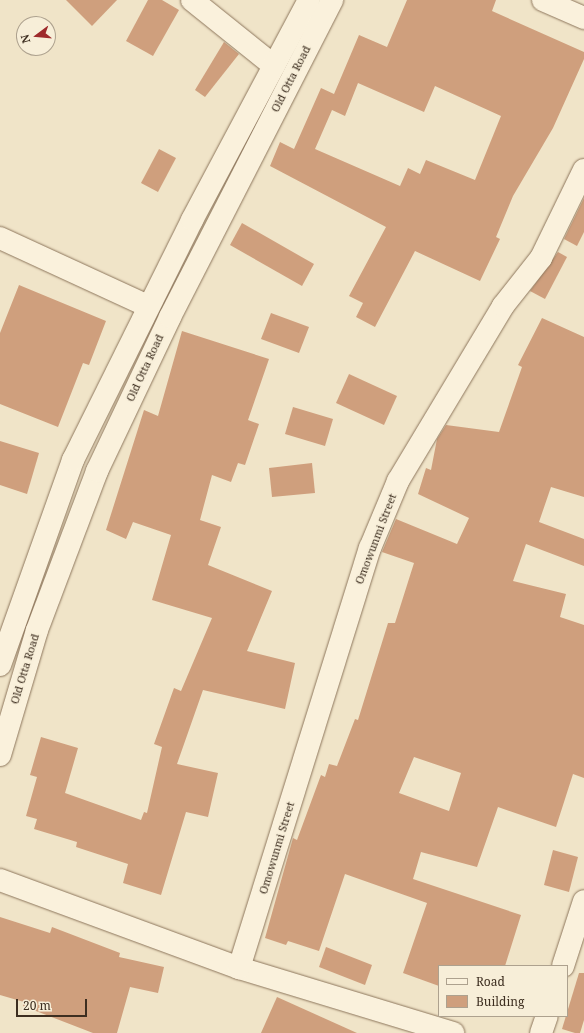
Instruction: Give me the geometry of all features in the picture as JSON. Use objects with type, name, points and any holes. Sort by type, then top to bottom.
[{"type":"street","points":[[192,0],[274,66]]},
{"type":"street","name":"Old Otta Road","points":[[0,665],[73,460],[148,306],[309,0]]},
{"type":"street","name":"Old Otta Road","points":[[0,755],[37,630],[96,471],[170,317],[332,0]]},
{"type":"street","points":[[543,0],[584,18]]},
{"type":"street","name":"Omowunmi Street","points":[[239,968],[370,548],[398,481],[503,306],[541,258],[584,170]]},
{"type":"street","points":[[0,238],[148,306]]},
{"type":"street","points":[[0,880],[239,968],[420,1028],[453,1033]]},
{"type":"street","points":[[563,965],[584,901]]},
{"type":"street","points":[[541,1033],[547,1017]]},
{"type":"building","points":[[66,0],[117,0],[92,26]]},
{"type":"building","points":[[148,0],[162,0],[179,10],[153,56],[126,41]]},
{"type":"building","points":[[407,0],[496,0],[492,11],[584,52],[584,59],[553,128],[513,196],[496,237],[500,239],[480,281],[415,251],[375,327],[356,317],[363,303],[349,296],[386,227],[270,166],[280,142],[294,149],[321,88],[334,94],[359,35],[387,47]],"holes":[[[358,83],[424,112],[435,86],[501,116],[475,180],[426,160],[420,174],[408,168],[400,186],[315,149],[332,110],[345,116]]]},
{"type":"building","points":[[224,42],[239,54],[205,97],[195,90]]},
{"type":"building","points":[[159,149],[176,158],[158,192],[141,183]]},
{"type":"building","points":[[584,198],[584,232],[577,246],[564,239]]},
{"type":"building","points":[[242,223],[314,264],[302,286],[230,245]]},
{"type":"building","points":[[558,252],[567,257],[545,299],[530,291]]},
{"type":"building","points":[[19,285],[106,321],[89,365],[83,363],[58,427],[0,404],[0,333]]},
{"type":"building","points":[[271,313],[309,327],[299,353],[261,339]]},
{"type":"building","points":[[542,318],[584,337],[584,497],[551,487],[539,522],[584,539],[584,566],[526,544],[513,581],[566,594],[560,617],[584,625],[584,778],[573,774],[556,827],[498,807],[477,867],[421,852],[413,879],[521,915],[505,965],[438,965],[438,986],[403,973],[427,903],[345,874],[319,951],[288,941],[286,945],[265,938],[293,838],[297,840],[321,775],[325,777],[329,764],[337,766],[355,719],[358,720],[388,623],[395,623],[414,563],[382,552],[396,519],[457,544],[469,518],[418,494],[426,468],[431,470],[437,439],[446,425],[499,432],[522,367],[518,365]],"holes":[[[414,757],[461,773],[449,811],[399,793]]]},
{"type":"building","points":[[182,331],[269,359],[248,420],[259,424],[245,465],[238,463],[231,482],[212,475],[200,520],[221,527],[208,565],[272,591],[247,651],[295,663],[285,709],[203,690],[177,764],[218,773],[208,817],[186,812],[161,895],[123,883],[128,864],[76,847],[77,842],[34,829],[37,819],[26,816],[37,777],[30,775],[41,737],[78,748],[65,793],[141,820],[144,812],[147,813],[162,747],[154,744],[174,688],[181,691],[212,618],[152,600],[171,535],[133,522],[126,539],[106,530],[144,410],[158,416]]},
{"type":"building","points":[[349,374],[397,396],[384,425],[336,403]]},
{"type":"building","points":[[293,407],[333,419],[325,446],[285,434]]},
{"type":"building","points":[[0,441],[39,453],[27,494],[0,485]]},
{"type":"building","points":[[312,463],[315,493],[272,497],[269,468]]},
{"type":"building","points":[[553,850],[578,857],[569,892],[544,885]]},
{"type":"building","points":[[0,917],[50,933],[52,927],[120,953],[119,957],[164,967],[158,993],[130,987],[117,1033],[93,1033],[23,1006],[24,1002],[0,995]]},
{"type":"building","points":[[326,947],[372,965],[365,985],[319,967]]},
{"type":"building","points":[[579,973],[584,973],[584,1020],[580,1033],[562,1029],[566,1017],[568,1017],[568,1009]]},
{"type":"building","points":[[277,997],[357,1033],[261,1033]]}]
